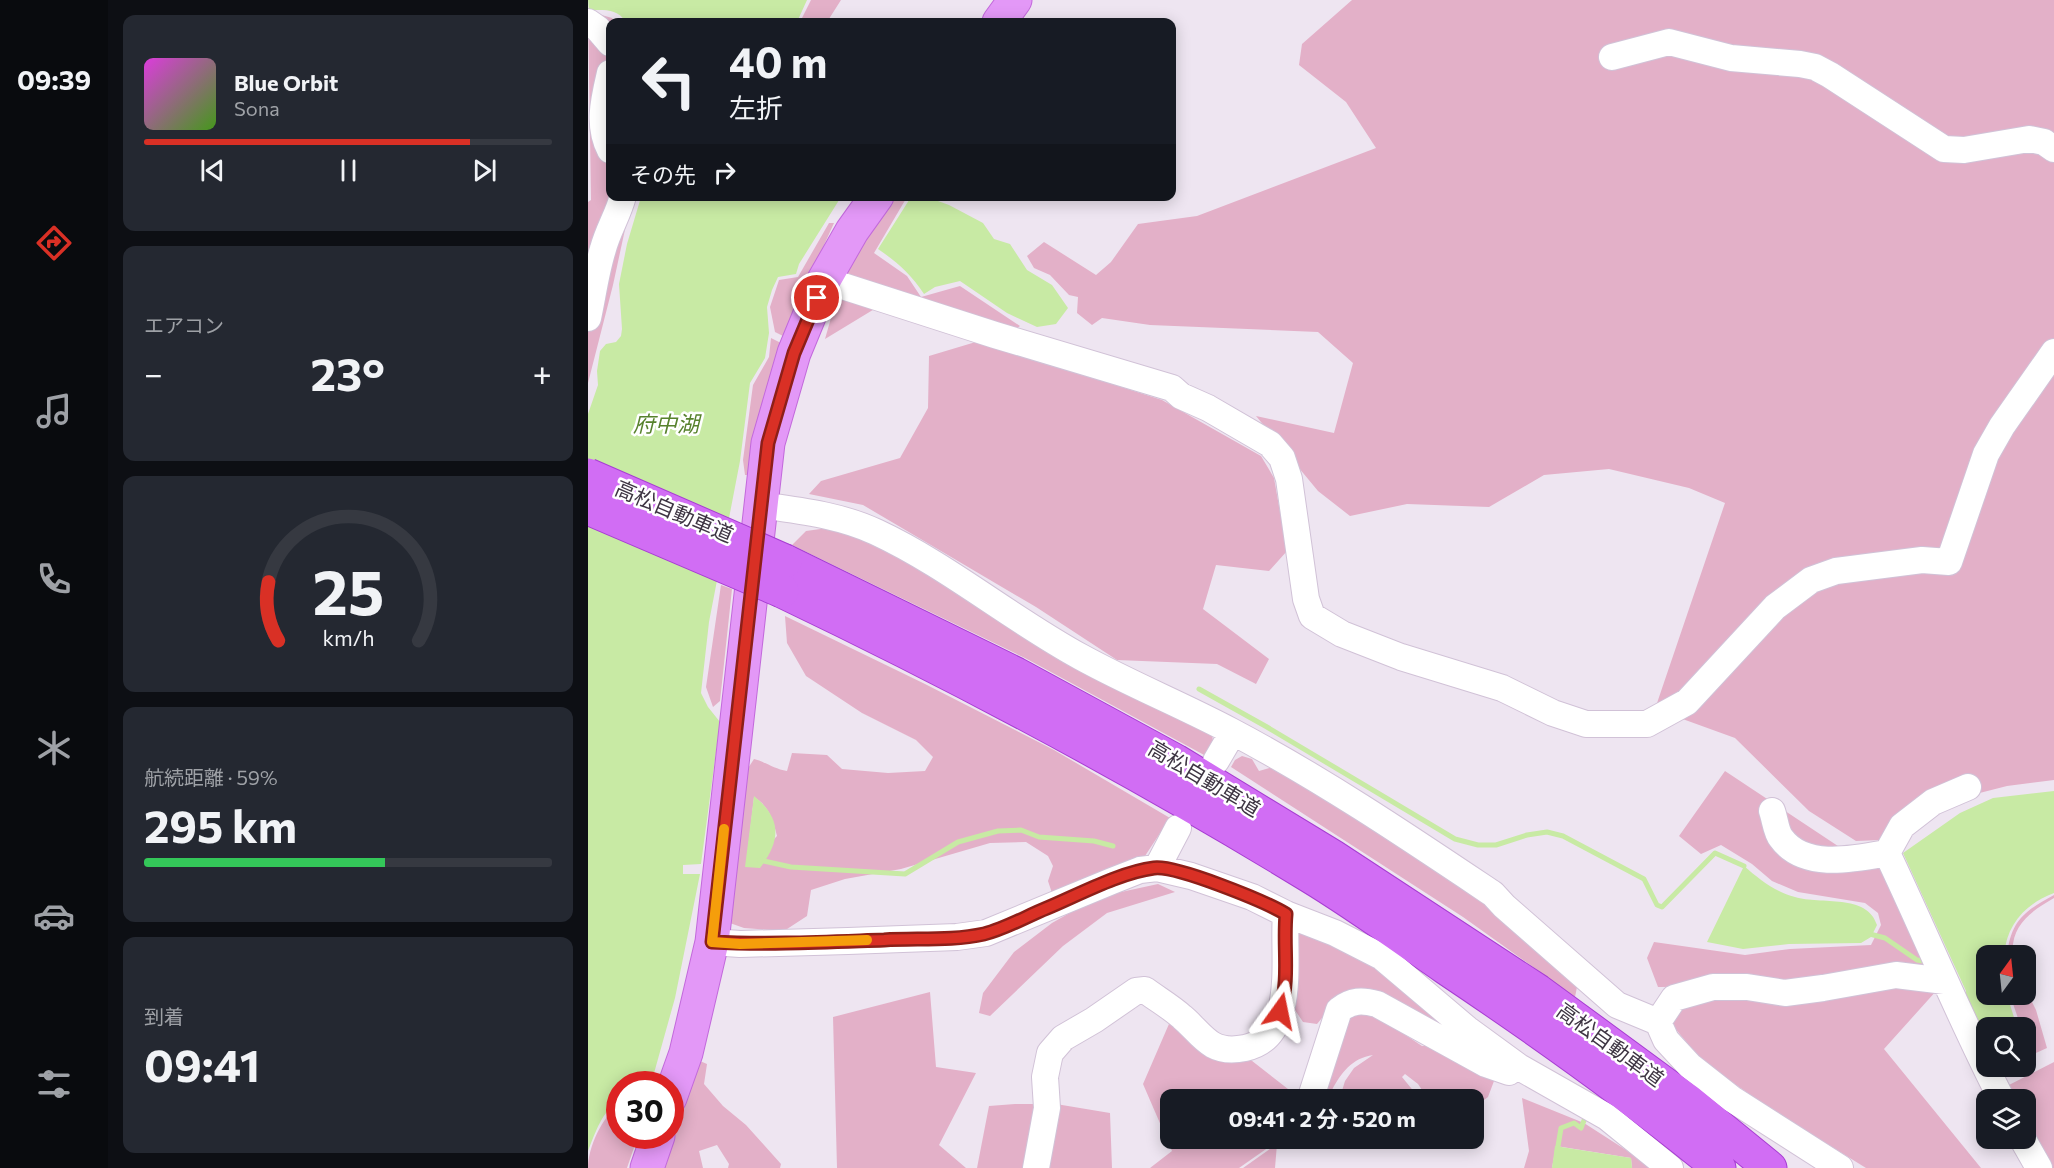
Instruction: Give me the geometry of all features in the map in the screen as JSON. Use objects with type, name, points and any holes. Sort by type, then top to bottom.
[{"type":"highway","name":"高松自動車道","points":[[588,475],[783,576],[1036,685],[1176,761],[1332,856],[1538,992],[1688,1101],[1770,1168]]},
{"type":"highway","name":"高松自動車道","points":[[588,508],[783,576],[879,638],[1002,701],[1157,786],[1311,877],[1518,1017],[1668,1126],[1719,1168]]},
{"type":"main road","points":[[1002,18],[1015,0]]},
{"type":"main road","points":[[680,1071],[686,1053],[712,942],[768,443],[794,353],[824,280],[852,231],[873,201]]},
{"type":"main road","points":[[647,1168],[654,1149]]},
{"type":"street","points":[[588,22],[606,38]]},
{"type":"street","points":[[1612,57],[1669,42],[1731,58],[1815,67],[1944,149],[1964,150],[2029,140],[2044,142],[2054,149]]},
{"type":"street","points":[[606,90],[603,102],[603,128],[606,137]]},
{"type":"street","points":[[588,318],[602,250],[622,201]]},
{"type":"street","points":[[824,280],[1172,388],[1181,396],[1208,408],[1260,438],[1270,444],[1282,458],[1289,479],[1306,599],[1312,616],[1342,634],[1401,657],[1502,688],[1552,713],[1586,724],[1647,724],[1687,702],[1775,607],[1811,580],[1836,571],[1900,562],[1922,560],[1949,562],[1986,454],[2002,426],[2054,352]]},
{"type":"street","points":[[761,505],[832,516],[874,531],[906,548],[1078,656],[1233,732],[1350,801],[1493,894],[1537,936],[1617,1005],[1658,1022],[1666,1040],[1690,1066],[1732,1099],[1840,1168]]},
{"type":"street","points":[[1216,761],[1233,732]]},
{"type":"street","points":[[1887,853],[1902,826],[1933,802],[1968,787]]},
{"type":"street","points":[[1772,811],[1779,837],[1796,852],[1822,859],[1848,860],[1887,853]]},
{"type":"street","points":[[1157,868],[1178,828]]},
{"type":"street","points":[[1887,853],[1997,1089]]},
{"type":"street","points":[[712,942],[740,944],[957,937],[986,933],[1140,870],[1157,868],[1191,876],[1252,897],[1286,914],[1335,933],[1382,957],[1467,1029],[1523,1068],[1607,1117],[1670,1168]]},
{"type":"street","points":[[1036,1168],[1047,1108],[1045,1077],[1050,1053],[1063,1038],[1136,991],[1145,990],[1181,1016],[1213,1045],[1234,1050],[1250,1047],[1263,1040],[1275,1027],[1285,995],[1286,914]]},
{"type":"street","points":[[1658,1022],[1674,998],[1713,987],[1747,987],[1785,993],[1939,966]]},
{"type":"street","points":[[1314,1089],[1339,1010],[1348,1003],[1362,1000],[1377,1004],[1486,1064],[1518,1076],[1523,1068]]},
{"type":"street","points":[[2028,1149],[2039,1168]]},
{"type":"shaded area","points":[[811,0],[841,0],[830,18],[802,18]]},
{"type":"shaded area","points":[[1352,0],[2054,0],[2054,780],[2007,786],[1960,798],[1906,839],[1856,841],[1809,811],[1735,738],[1655,709],[1725,503],[1689,488],[1609,469],[1544,475],[1489,507],[1407,504],[1350,516],[1318,491],[1256,416],[1334,433],[1353,363],[1318,332],[1150,325],[1102,318],[1092,325],[1077,313],[1078,297],[1069,295],[1050,275],[1034,268],[1027,256],[1044,242],[1096,275],[1111,262],[1138,224],[1197,216],[1376,148],[1346,102],[1299,65],[1302,44]]},
{"type":"shaded area","points":[[588,11],[612,18],[606,18],[606,201],[631,201],[588,383],[588,202],[591,200]]},
{"type":"shaded area","points":[[888,201],[905,201],[874,253],[907,276],[921,297],[960,286],[1020,326],[1009,334],[842,278]]},
{"type":"shaded area","points":[[829,223],[834,223],[783,336],[775,332],[770,307],[779,280],[798,277]]},
{"type":"shaded area","points":[[839,290],[881,305],[825,339]]},
{"type":"shaded area","points":[[771,338],[781,343],[752,475],[745,475],[743,460],[753,385],[769,357]]},
{"type":"shaded area","points":[[979,341],[1162,400],[1261,456],[1274,478],[1287,551],[1269,571],[1216,565],[1203,609],[1269,659],[1256,684],[1217,664],[1117,660],[1036,607],[863,505],[809,494],[821,481],[900,458],[928,408],[929,356]]},
{"type":"shaded area","points":[[835,527],[866,533],[1211,728],[1213,741],[1206,756],[1025,658],[792,545],[806,531]]},
{"type":"shaded area","points":[[721,585],[732,589],[720,701],[713,707],[706,687]]},
{"type":"shaded area","points":[[785,616],[1054,750],[1170,818],[1143,859],[1052,893],[1048,881],[1053,866],[1048,856],[1026,842],[990,843],[901,869],[845,879],[811,890],[807,916],[784,931],[744,928],[727,922],[739,782],[754,759],[787,771],[792,753],[827,755],[842,769],[888,773],[925,771],[933,757],[916,740],[862,713],[806,676],[787,643]],"holes":[[[754,797],[770,814],[777,836],[746,867]]]},
{"type":"shaded area","points":[[1242,756],[1252,759],[1259,771],[1273,767],[1294,777],[1495,907],[1577,987],[1575,997],[1463,917],[1231,767],[1235,760]]},
{"type":"shaded area","points":[[1725,771],[1856,858],[1883,861],[1933,973],[1791,986],[1658,987],[1647,958],[1654,942],[1745,955],[1790,949],[1871,945],[1881,925],[1878,913],[1865,903],[1798,892],[1772,881],[1752,864],[1721,845],[1701,854],[1679,836]]},
{"type":"shaded area","points":[[1158,884],[1175,892],[1107,913],[1063,946],[990,1016],[979,1013],[983,993],[1014,952],[1052,923],[1098,897]]},
{"type":"shaded area","points":[[2054,895],[2054,898],[2037,908],[2024,920],[2013,945],[2009,945],[2016,925],[2035,906]]},
{"type":"shaded area","points":[[1289,928],[1345,945],[1501,1062],[1397,1005],[1332,1006],[1317,1024],[1303,1022],[1291,1004]]},
{"type":"shaded area","points":[[1901,985],[1937,990],[1884,1049],[1981,1168],[1866,1168],[1769,1108],[1702,1061],[1669,1021],[1679,1004],[1691,1001]]},
{"type":"shaded area","points":[[930,992],[936,1067],[976,1073],[939,1145],[966,1168],[837,1168],[833,1017]]},
{"type":"shaded area","points":[[2013,1005],[2034,1005],[2047,1048],[2036,1053],[2036,1017],[2018,1017]]},
{"type":"shaded area","points":[[1349,1012],[1393,1018],[1404,1034],[1422,1046],[1438,1046],[1482,1069],[1494,1081],[1488,1097],[1484,1100],[1484,1089],[1421,1089],[1405,1074],[1402,1077],[1412,1089],[1343,1089],[1354,1068],[1373,1055],[1359,1059],[1348,1067],[1333,1089],[1323,1088]]},
{"type":"shaded area","points":[[1172,1017],[1247,1057],[1288,1089],[1160,1089],[1160,1123],[1143,1084]]},
{"type":"shaded area","points":[[700,1061],[707,1064],[704,1084],[723,1106],[746,1125],[781,1164],[780,1168],[728,1168],[729,1164],[717,1145],[699,1151],[703,1168],[661,1168],[667,1149],[684,1149],[684,1098],[692,1073]]},
{"type":"shaded area","points":[[2054,1062],[2054,1168],[2048,1168],[2036,1146],[2036,1089],[2006,1089],[2005,1087],[2025,1077],[2036,1077],[2036,1071]]},
{"type":"shaded area","points":[[1522,1098],[1584,1123],[1654,1168],[1632,1168],[1631,1158],[1556,1146],[1552,1168],[1524,1168],[1529,1151]]},
{"type":"shaded area","points":[[1056,1104],[1110,1113],[1112,1168],[977,1168],[989,1106]]},
{"type":"shaded area","points":[[606,1119],[606,1149],[634,1149],[627,1168],[588,1168],[590,1151]]},
{"type":"shaded area","points":[[1171,1149],[1266,1149],[1239,1168],[1150,1168],[1172,1151]]},
{"type":"shaded area","points":[[1270,1149],[1277,1149],[1275,1168],[1243,1168]]},
{"type":"water","points":[[588,0],[807,0],[799,18],[623,18],[614,12],[589,10]]},
{"type":"water","name":"府中湖","points":[[640,201],[838,201],[799,264],[796,274],[778,277],[767,307],[769,333],[765,358],[750,383],[740,461],[709,622],[701,693],[708,707],[720,722],[701,864],[683,865],[683,874],[700,874],[675,998],[655,1071],[606,1071],[606,1114],[596,1130],[588,1151],[588,414],[598,385],[597,371],[600,351],[606,344],[616,342],[621,336],[619,284],[627,244]]},
{"type":"water","points":[[908,201],[938,201],[983,223],[994,239],[1010,244],[1027,270],[1052,285],[1068,308],[1056,324],[1037,327],[1007,313],[960,281],[935,287],[924,294],[903,269],[878,249]]},
{"type":"water","points":[[2054,791],[2054,893],[2026,909],[2013,925],[2006,945],[1976,945],[1976,1005],[2010,1005],[2014,1017],[1976,1017],[1976,1024],[1964,1000],[1966,991],[1903,853],[1960,813],[1993,798]]},
{"type":"water","points":[[754,796],[770,813],[775,830],[772,848],[760,868],[745,867]]},
{"type":"water","points":[[1744,866],[1768,885],[1788,895],[1854,904],[1864,908],[1872,915],[1877,925],[1871,937],[1861,943],[1789,944],[1743,949],[1707,942]]},
{"type":"water","points":[[1555,1146],[1631,1158],[1632,1168],[1552,1168]]},
{"type":"waterway","points":[[1199,689],[1455,839],[1478,845],[1496,845],[1527,835],[1547,832],[1563,836],[1644,879],[1657,905],[1662,907],[1715,853],[1744,866]]},
{"type":"waterway","points":[[759,860],[791,867],[905,874],[958,842],[998,831],[1021,830],[1039,837],[1094,841],[1113,846]]},
{"type":"waterway","points":[[1866,933],[1885,938],[1917,960],[1929,962]]},
{"type":"waterway","points":[[1557,1152],[1561,1128],[1574,1123],[1581,1128],[1587,1113]]},
{"type":"slow traffic","points":[[724,829],[712,942],[740,944],[867,940]]},
{"type":"route","points":[[817,298],[794,353],[768,443],[712,942],[740,944],[870,940],[957,937],[986,933],[1140,870],[1157,868],[1191,876],[1252,897],[1286,914],[1284,935],[1287,970],[1285,995],[1280,1011]]}]
